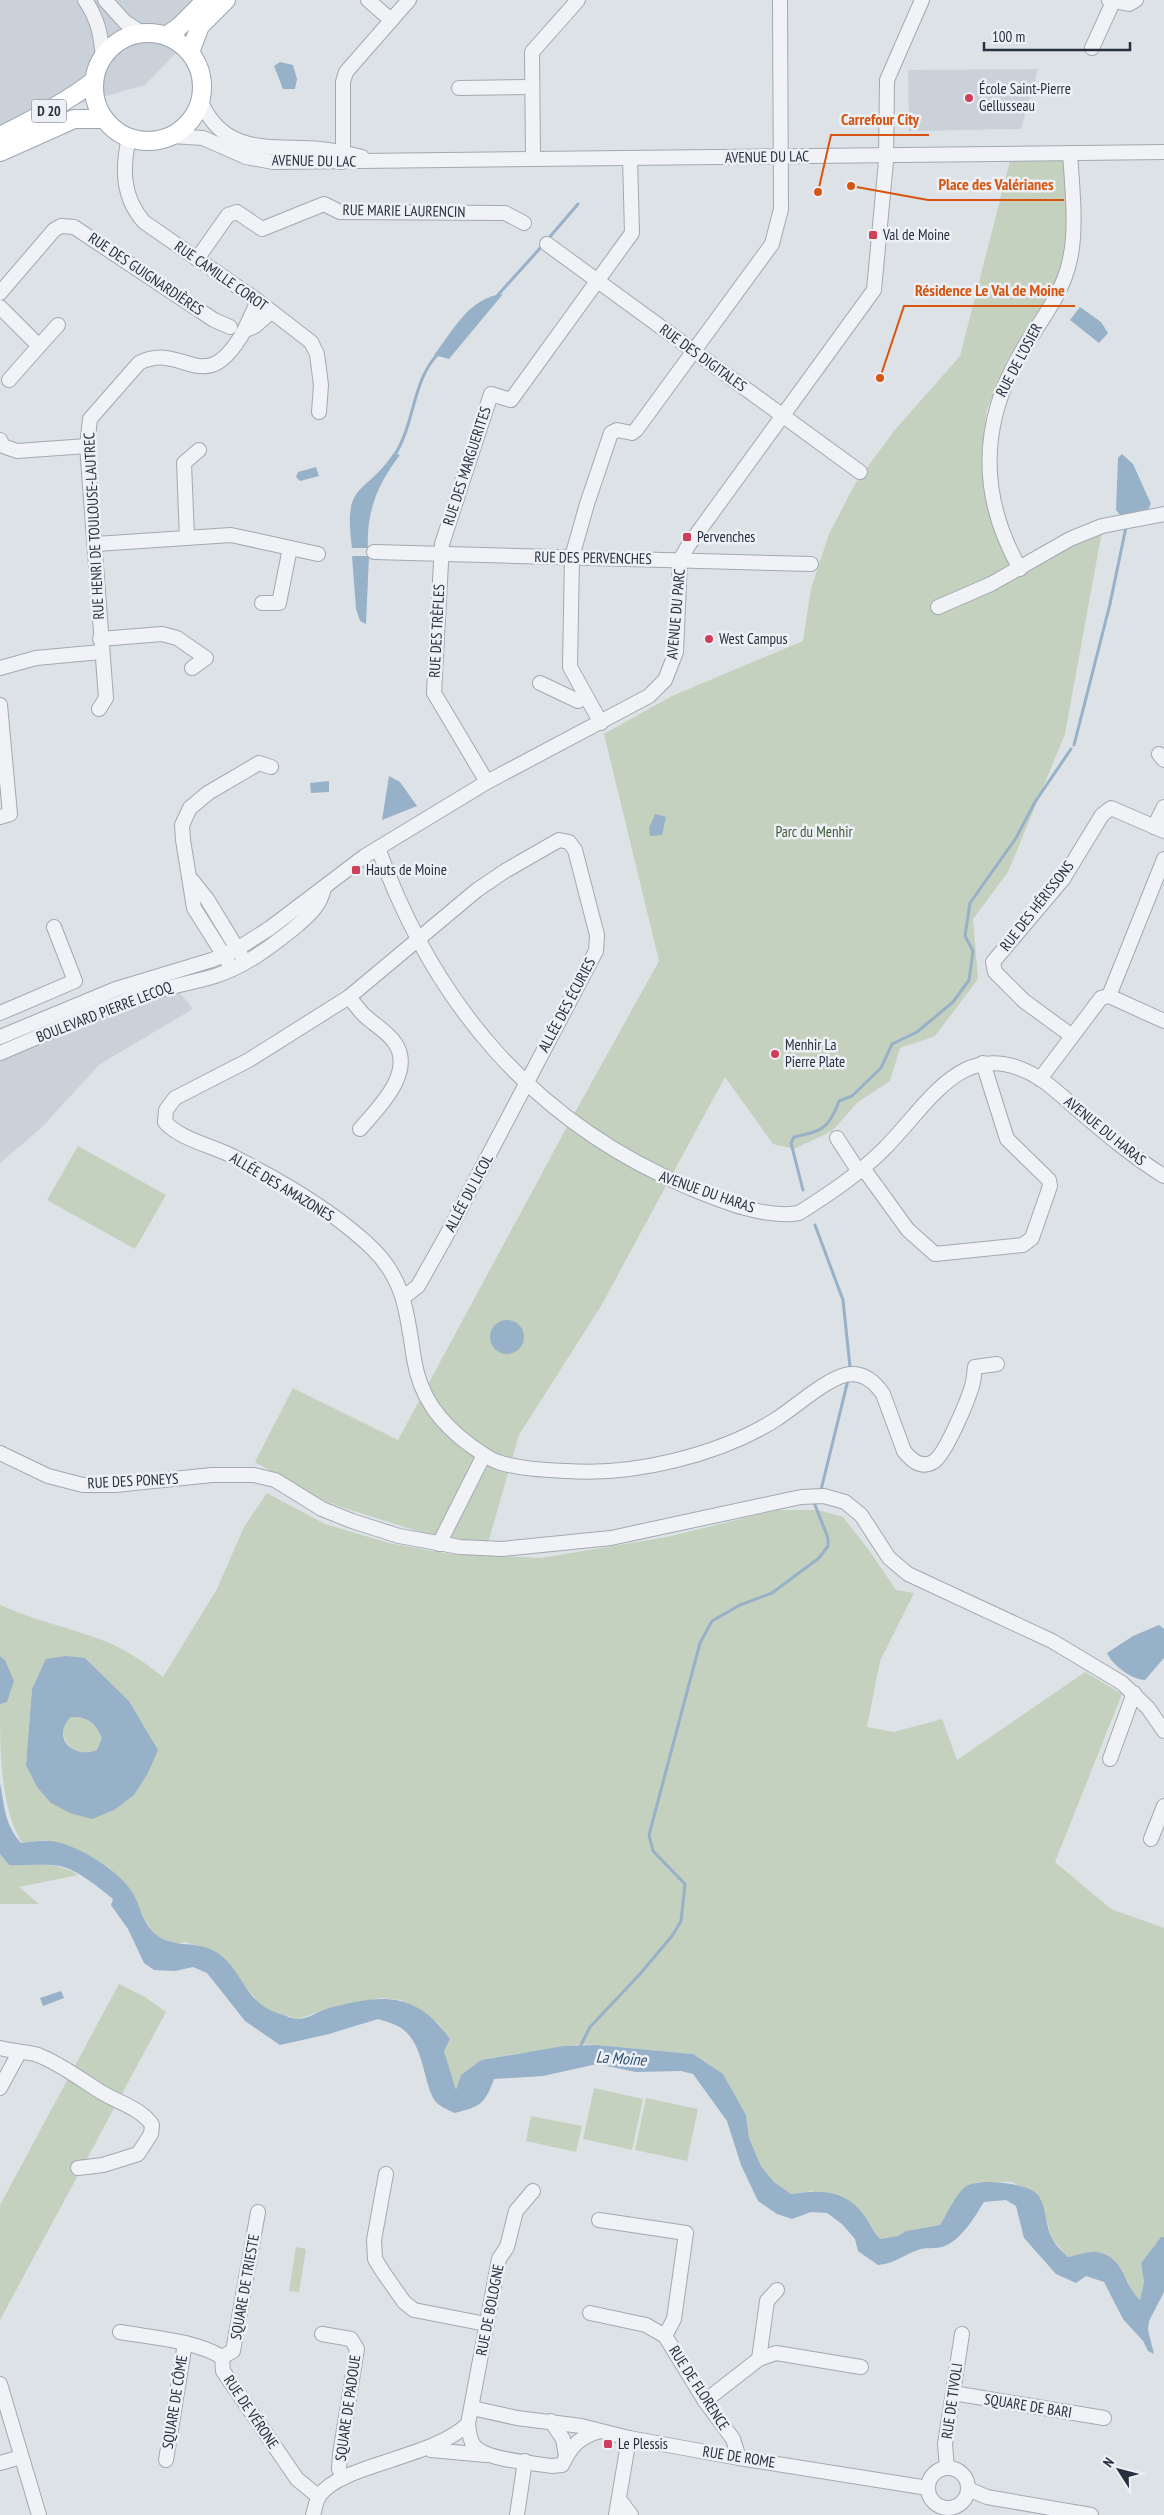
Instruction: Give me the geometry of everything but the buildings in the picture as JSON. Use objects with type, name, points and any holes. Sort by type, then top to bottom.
[{"type":"main road","points":[[166,36],[179,27],[206,0]]},
{"type":"main road","points":[[190,52],[200,26],[226,0]]},
{"type":"main road","points":[[142,33],[166,36],[177,41],[190,52],[199,67],[203,84],[201,102],[193,118],[181,131],[171,136],[147,142],[129,138],[116,131],[104,120],[98,108],[94,81],[103,58],[113,46],[126,38],[142,33]]},
{"type":"main road","name":"D 20","points":[[0,136],[36,119],[77,94],[94,81]]},
{"type":"main road","name":"D 20","points":[[0,152],[74,119],[104,120]]},
{"type":"street","points":[[85,0],[96,16],[102,35],[103,58]]},
{"type":"street","points":[[105,0],[125,22],[142,33]]},
{"type":"street","points":[[368,0],[391,20]]},
{"type":"street","points":[[342,158],[343,82],[346,72],[409,0]]},
{"type":"street","points":[[533,158],[532,52],[578,0]]},
{"type":"street","points":[[601,723],[570,667],[572,557],[587,504],[611,433],[617,430],[632,433],[636,430],[772,244],[781,209],[780,0]]},
{"type":"street","name":"AVENUE DU PARC","points":[[378,848],[487,782],[649,696],[665,680],[676,652],[680,560],[688,546],[784,417],[874,290],[886,155],[887,80],[922,0]]},
{"type":"street","points":[[1092,48],[1111,1],[1129,4],[1136,0]]},
{"type":"street","points":[[459,88],[532,87]]},
{"type":"street","name":"AVENUE DU LAC","points":[[201,102],[208,118],[219,131],[234,139],[276,148],[322,149],[342,158]]},
{"type":"street","name":"AVENUE DU LAC","points":[[171,136],[203,138],[246,157],[273,162],[342,158],[430,161],[533,158],[1164,152]]},
{"type":"street","name":"RUE CAMILLE COROT","points":[[129,138],[123,171],[130,203],[144,222],[258,301],[311,342],[317,354],[321,385],[319,412]]},
{"type":"street","name":"RUE DE L’OSIER","points":[[1020,569],[994,503],[988,459],[990,439],[997,403],[1004,383],[1060,290],[1070,259],[1072,233],[1070,153]]},
{"type":"street","points":[[597,281],[632,232],[630,158]]},
{"type":"street","name":"RUE MARIE LAURENCIN","points":[[197,259],[228,215],[237,212],[262,229],[324,204],[340,212],[504,213],[524,222]]},
{"type":"street","name":"RUE DES GUIGNARDIÈRES","points":[[0,293],[54,230],[62,226],[74,227],[190,305],[214,320],[230,327]]},
{"type":"street","name":"RUE DES DIGITALES","points":[[547,244],[860,472]]},
{"type":"street","name":"RUE DES MARGUERITES","points":[[440,555],[447,527],[490,394],[511,400],[597,281]]},
{"type":"street","name":"RUE HENRI DE TOULOUSE-LAUTREC","points":[[99,709],[106,698],[100,646],[96,544],[88,446],[90,419],[139,363],[150,357],[161,357],[206,368],[216,365],[236,345],[258,301]]},
{"type":"street","points":[[0,307],[40,346]]},
{"type":"street","name":"RUE HENRI DE TOULOUSE-LAUTREC","points":[[244,331],[255,326],[271,312]]},
{"type":"street","points":[[9,380],[58,325]]},
{"type":"street","points":[[0,440],[9,450],[17,451],[88,446]]},
{"type":"street","points":[[187,538],[184,463],[200,450]]},
{"type":"street","points":[[938,607],[1020,569],[1070,539],[1102,526],[1164,514]]},
{"type":"street","points":[[96,544],[231,535],[318,554]]},
{"type":"street","points":[[262,603],[279,603],[290,548]]},
{"type":"street","name":"RUE DES PERVENCHES","points":[[374,552],[811,564]]},
{"type":"street","name":"RUE DES TRÈFLES","points":[[440,555],[434,693],[487,782]]},
{"type":"street","points":[[0,668],[36,658],[162,634],[177,638],[206,658],[192,668]]},
{"type":"street","points":[[540,683],[578,701],[586,696]]},
{"type":"street","points":[[0,705],[5,815]]},
{"type":"street","points":[[238,966],[224,955],[194,908],[182,825],[190,808],[208,793],[259,763],[271,767]]},
{"type":"street","points":[[1159,829],[1164,807]]},
{"type":"street","name":"RUE DES HÉRISSONS","points":[[1072,1036],[1024,1001],[995,972],[993,962],[1063,879],[1102,815],[1111,808],[1159,829]]},
{"type":"street","name":"ALLÉE DES ÉCURIES","points":[[419,939],[478,890],[530,856],[559,840],[568,842],[575,850],[598,935],[596,951],[525,1083]]},
{"type":"street","name":"BOULEVARD PIERRE LECOQ","points":[[3,1036],[116,989],[224,955],[237,949],[270,928],[324,888],[347,868],[378,848]]},
{"type":"street","name":"AVENUE DU HARAS","points":[[378,848],[392,883],[419,939],[447,989],[464,1012],[525,1083],[556,1111],[580,1128],[653,1172],[741,1206],[773,1214],[787,1215],[799,1213],[861,1170],[884,1149],[941,1086],[960,1071],[983,1063],[1004,1064],[1022,1069],[1040,1079],[1119,1144],[1164,1176]]},
{"type":"street","points":[[1109,996],[1164,859]]},
{"type":"street","points":[[189,876],[207,899],[237,949],[238,966]]},
{"type":"street","name":"BOULEVARD PIERRE LECOQ","points":[[6,1050],[129,999],[238,966],[269,949],[308,917],[322,897],[324,888]]},
{"type":"street","points":[[6,1050],[0,1015],[75,981],[54,926]]},
{"type":"street","name":"ALLÉE DES AMAZONES","points":[[419,939],[349,997],[249,1060],[175,1098],[166,1110],[165,1122],[171,1130],[227,1153],[276,1180],[356,1235],[385,1263],[397,1281],[404,1297],[410,1320],[414,1360],[422,1391],[446,1426],[484,1455],[497,1462],[571,1472],[614,1470],[653,1465],[718,1448],[753,1433],[775,1421],[834,1380],[854,1374],[869,1378],[878,1387],[883,1394],[904,1451],[914,1462],[926,1464],[934,1462],[944,1449],[972,1386],[976,1367],[997,1364]]},
{"type":"street","points":[[1040,1079],[1101,998],[1109,996],[1164,1021]]},
{"type":"street","points":[[349,997],[363,1014],[396,1043],[401,1063],[398,1078],[388,1095],[360,1129]]},
{"type":"street","points":[[837,1138],[908,1230],[935,1254],[1023,1245],[1032,1238],[1050,1186],[1049,1180],[1007,1139],[983,1063]]},
{"type":"street","name":"ALLÉE DU LICOL","points":[[404,1297],[418,1286],[488,1158],[525,1083]]},
{"type":"street","name":"RUE DES PONEYS","points":[[0,1454],[48,1476],[83,1484],[115,1485],[212,1475],[254,1474],[275,1480],[322,1509],[399,1536],[439,1544],[502,1549],[611,1538],[801,1497],[824,1496],[845,1502],[861,1515],[890,1558],[908,1574],[1052,1641],[1134,1693],[1148,1708],[1164,1731]]},
{"type":"street","points":[[439,1544],[484,1455]]},
{"type":"street","points":[[1110,1759],[1134,1693]]},
{"type":"street","points":[[1151,1839],[1164,1806]]},
{"type":"street","points":[[0,2048],[19,2053],[35,2054],[74,2073],[100,2091],[140,2113],[152,2125],[151,2134],[138,2154],[103,2165],[78,2168]]},
{"type":"street","points":[[0,2088],[19,2053]]},
{"type":"street","points":[[386,2174],[374,2240],[375,2259],[383,2272],[404,2302],[414,2310],[486,2324]]},
{"type":"street","name":"RUE DE BOLOGNE","points":[[468,2424],[499,2259],[507,2247],[516,2211],[533,2191]]},
{"type":"street","name":"SQUARE DE TRIESTE","points":[[222,2357],[233,2351],[258,2212]]},
{"type":"street","points":[[599,2220],[686,2233],[674,2320],[665,2336]]},
{"type":"street","points":[[759,2359],[767,2302],[778,2290]]},
{"type":"street","name":"RUE DE FLORENCE","points":[[590,2313],[646,2324],[665,2336],[732,2439],[739,2458]]},
{"type":"street","name":"RUE DE VÉRONE","points":[[120,2332],[185,2343],[212,2351],[222,2357],[223,2371],[297,2479],[318,2497]]},
{"type":"street","name":"SQUARE DE PADOUE","points":[[322,2334],[352,2339],[357,2349],[340,2454],[339,2469],[343,2478]]},
{"type":"street","name":"RUE DE TIVOLI","points":[[947,2468],[945,2444],[962,2334]]},
{"type":"street","name":"SQUARE DE CÔME","points":[[166,2460],[185,2343]]},
{"type":"street","points":[[706,2401],[759,2359],[776,2353],[861,2367]]},
{"type":"street","points":[[0,2384],[39,2515]]},
{"type":"street","name":"SQUARE DE BARI","points":[[953,2393],[1104,2418]]},
{"type":"street","name":"RUE DE ROME","points":[[472,2408],[517,2418],[551,2421],[600,2430],[629,2438],[739,2458],[928,2488]]},
{"type":"street","points":[[551,2421],[563,2439],[566,2456]]},
{"type":"street","points":[[313,2515],[318,2497],[343,2478],[425,2450],[454,2436],[468,2424],[473,2445],[486,2454]]},
{"type":"street","points":[[425,2450],[448,2450],[472,2455],[486,2454],[552,2466],[562,2465],[576,2441],[583,2436],[600,2430]]},
{"type":"street","points":[[616,2515],[629,2438]]},
{"type":"street","points":[[0,2463],[21,2457]]},
{"type":"street","points":[[517,2515],[525,2461]]},
{"type":"street","points":[[947,2468],[953,2469],[964,2476],[968,2489],[959,2504],[949,2511],[937,2504],[929,2494],[928,2488],[932,2477],[941,2469],[947,2468]]},
{"type":"street","points":[[968,2489],[987,2497],[1091,2515]]},
{"type":"street","points":[[619,2499],[631,2515]]},
{"type":"shaded area","points":[[0,0],[227,0],[145,85],[0,126]]},
{"type":"shaded area","name":"École Saint-Pierre Gellusseau","points":[[1038,69],[1021,129],[909,131],[908,70]]},
{"type":"shaded area","points":[[166,976],[193,1009],[100,1064],[40,1129],[0,1163],[0,1046]]},
{"type":"green space","name":"Parc du Menhir","points":[[1066,159],[1068,211],[1064,261],[1053,288],[1007,360],[986,412],[982,461],[991,520],[1018,576],[1024,575],[1072,544],[1102,531],[1065,734],[1008,872],[973,919],[978,979],[935,1036],[900,1048],[890,1081],[858,1102],[832,1131],[794,1149],[773,1144],[725,1077],[601,1306],[519,1435],[488,1543],[433,1536],[314,1497],[255,1462],[293,1388],[398,1440],[659,961],[604,734],[672,696],[803,641],[811,589],[829,534],[855,484],[894,431],[960,356],[1010,161]]},
{"type":"green space","points":[[78,1146],[166,1195],[135,1249],[47,1200]]},
{"type":"green space","points":[[267,1493],[325,1524],[389,1543],[450,1554],[541,1558],[667,1537],[777,1510],[818,1510],[843,1517],[871,1553],[896,1590],[914,1593],[880,1661],[867,1727],[894,1732],[942,1719],[957,1760],[1085,1672],[1122,1694],[1055,1862],[1111,1909],[1164,1928],[1164,2237],[1161,2237],[1141,2263],[1144,2282],[1140,2300],[1132,2293],[1128,2281],[1095,2252],[1068,2257],[1052,2239],[1040,2197],[1012,2182],[979,2182],[966,2186],[953,2202],[940,2225],[906,2231],[898,2236],[880,2239],[861,2211],[812,2191],[791,2194],[774,2182],[761,2166],[749,2138],[746,2115],[723,2074],[693,2054],[583,2044],[502,2056],[481,2060],[461,2075],[456,2091],[444,2051],[450,2039],[438,2023],[401,2000],[381,1998],[326,2009],[298,2019],[266,2010],[220,1955],[186,1942],[172,1944],[157,1936],[151,1930],[136,1902],[110,1868],[76,1849],[45,1840],[22,1843],[9,1813],[1,1759],[0,1704],[7,1702],[5,1660],[0,1656],[0,1605],[114,1645],[163,1677],[217,1589],[244,1527]],"holes":[[[85,1658],[129,1701],[158,1750],[26,1764],[32,1689]]]},
{"type":"green space","points":[[71,1717],[86,1719],[94,1724],[102,1738],[97,1750],[88,1753],[76,1753],[68,1745],[63,1731]]},
{"type":"green space","points":[[0,1854],[9,1865],[36,1864],[53,1866],[78,1875],[19,1887],[39,1904],[0,1904]]},
{"type":"green space","points":[[119,1984],[145,1997],[166,2012],[0,2320],[0,2205]]},
{"type":"green space","points":[[594,2088],[643,2099],[632,2150],[583,2139]]},
{"type":"green space","points":[[646,2098],[698,2109],[687,2161],[635,2150]]},
{"type":"green space","points":[[531,2116],[582,2126],[576,2152],[526,2141]]},
{"type":"green space","points":[[296,2247],[306,2249],[299,2292],[289,2291]]},
{"type":"water","points":[[280,62],[293,65],[297,79],[295,89],[283,89],[274,66]]},
{"type":"water","points":[[503,294],[449,359],[434,355],[471,308],[491,296]]},
{"type":"water","points":[[1080,307],[1101,322],[1108,333],[1099,343],[1070,320]]},
{"type":"water","points":[[394,453],[400,455],[385,476],[371,510],[368,548],[352,548],[350,511],[353,500]]},
{"type":"water","points":[[1122,454],[1133,464],[1151,504],[1148,509],[1120,515],[1116,510],[1118,458]]},
{"type":"water","points":[[316,467],[319,476],[300,481],[296,477],[298,472]]},
{"type":"water","points":[[352,556],[369,556],[366,624],[360,621],[356,609]]},
{"type":"water","points":[[389,776],[400,782],[417,806],[382,820]]},
{"type":"water","points":[[329,781],[329,792],[311,793],[310,783]]},
{"type":"water","points":[[655,814],[666,817],[662,835],[650,836],[649,828]]},
{"type":"water","points":[[507,1320],[514,1321],[519,1325],[523,1330],[523,1344],[519,1349],[514,1353],[507,1354],[500,1353],[495,1349],[491,1344],[490,1337],[491,1330],[495,1325],[500,1321]]},
{"type":"water","points":[[1159,1625],[1164,1629],[1164,1658],[1145,1680],[1129,1675],[1110,1658],[1107,1653],[1133,1636]]},
{"type":"water","points":[[0,1656],[5,1660],[14,1681],[7,1702],[0,1704]]},
{"type":"water","points":[[66,1656],[85,1658],[129,1701],[158,1750],[148,1773],[134,1795],[114,1810],[92,1819],[70,1813],[51,1803],[37,1787],[26,1765],[32,1689],[46,1659]],"holes":[[[71,1717],[86,1719],[94,1724],[102,1738],[97,1750],[80,1752],[67,1744],[63,1732],[65,1724]]]},
{"type":"water","name":"La Moine","points":[[0,1783],[8,1822],[21,1843],[51,1841],[61,1843],[95,1859],[124,1881],[153,1932],[169,1941],[202,1946],[219,1954],[234,1969],[251,1995],[268,2009],[291,2018],[301,2019],[345,2004],[379,1999],[395,2000],[423,2011],[437,2023],[450,2039],[444,2051],[456,2090],[461,2075],[481,2060],[564,2046],[596,2045],[693,2054],[723,2074],[746,2115],[749,2138],[761,2166],[774,2182],[791,2194],[819,2192],[845,2198],[860,2210],[880,2239],[898,2236],[906,2231],[940,2225],[958,2195],[965,2187],[971,2184],[991,2182],[1024,2187],[1038,2195],[1043,2205],[1050,2235],[1068,2257],[1096,2252],[1113,2259],[1134,2294],[1140,2300],[1144,2282],[1141,2263],[1161,2237],[1164,2237],[1164,2292],[1149,2321],[1148,2330],[1154,2354],[1148,2351],[1143,2341],[1123,2319],[1104,2282],[1086,2276],[1076,2283],[1056,2274],[1024,2238],[1016,2206],[1006,2200],[984,2202],[961,2234],[949,2244],[939,2248],[921,2249],[894,2261],[878,2265],[858,2251],[855,2239],[842,2224],[827,2213],[811,2212],[792,2219],[777,2214],[758,2201],[741,2165],[727,2121],[693,2074],[681,2071],[636,2072],[597,2064],[543,2076],[494,2079],[488,2094],[480,2103],[470,2109],[454,2113],[437,2103],[429,2089],[421,2059],[412,2039],[400,2027],[393,2024],[378,2019],[329,2034],[280,2045],[245,2021],[207,1973],[193,1967],[175,1971],[154,1970],[144,1963],[128,1929],[111,1905],[113,1899],[88,1880],[74,1871],[60,1866],[9,1865],[0,1854]]},
{"type":"water","points":[[61,1991],[64,1998],[43,2006],[40,1998]]},
{"type":"waterway","points":[[548,239],[578,204]]},
{"type":"waterway","points":[[497,296],[543,245]]},
{"type":"waterway","points":[[394,456],[401,444],[418,389],[430,364],[439,353]]},
{"type":"waterway","points":[[1074,745],[1110,604],[1126,527]]},
{"type":"waterway","points":[[803,1190],[791,1143],[794,1137],[811,1133],[828,1123],[839,1101],[852,1096],[881,1068],[892,1044],[917,1032],[953,1002],[969,980],[973,951],[965,936],[970,903],[1016,838],[1035,802],[1071,749]]},
{"type":"waterway","points":[[815,1225],[843,1300],[850,1367]]},
{"type":"waterway","points":[[821,1490],[848,1380]]},
{"type":"waterway","points":[[580,2047],[590,2027],[640,1974],[672,1936],[681,1921],[685,1884],[653,1851],[649,1835],[700,1643],[712,1621],[740,1605],[772,1593],[819,1558],[828,1546],[828,1538],[815,1505]]},
{"type":"place","name":"École Saint-Pierre Gellusseau","points":[[969,98]]},
{"type":"place","name":"Place des Valérianes","points":[[851,186]]},
{"type":"place","name":"Carrefour City","points":[[818,192]]},
{"type":"place","name":"Val de Moine","points":[[873,235]]},
{"type":"place","name":"Résidence Le Val de Moine","points":[[880,378]]},
{"type":"place","name":"Pervenches","points":[[687,537]]},
{"type":"place","name":"West Campus","points":[[709,639]]},
{"type":"place","name":"Hauts de Moine","points":[[356,870]]},
{"type":"place","name":"Menhir La Pierre Plate","points":[[775,1054]]},
{"type":"place","name":"Le Plessis","points":[[608,2444]]}]
